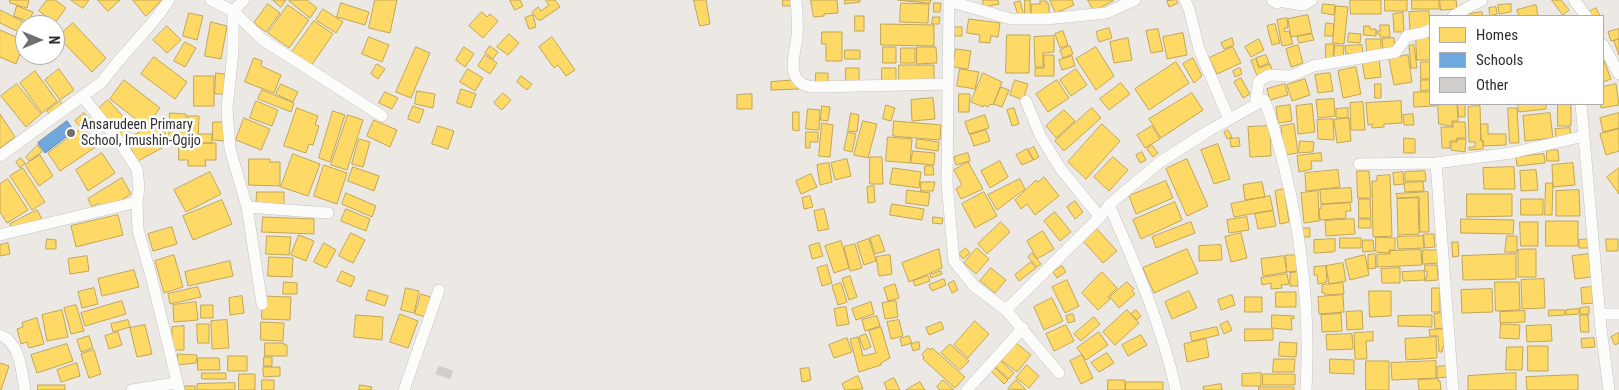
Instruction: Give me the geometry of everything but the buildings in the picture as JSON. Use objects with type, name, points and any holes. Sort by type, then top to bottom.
[{"type":"street","points":[[0,156],[102,82],[111,69],[159,15],[169,0]]},
{"type":"street","points":[[211,0],[233,11],[263,40],[382,116]]},
{"type":"street","points":[[244,0],[233,11],[233,52],[227,109],[230,149],[247,207],[262,304]]},
{"type":"street","points":[[796,0],[797,34],[794,62],[795,77],[800,83],[814,87],[948,84]]},
{"type":"street","points":[[1060,373],[1006,310],[974,286],[954,261],[947,183],[949,0],[1011,19],[1046,19],[1106,14],[1135,0]]},
{"type":"street","points":[[1185,0],[1190,10],[1199,49],[1229,119]]},
{"type":"street","points":[[1272,0],[1277,3],[1279,1],[1303,5],[1312,0]]},
{"type":"street","points":[[1455,15],[1482,0]]},
{"type":"street","points":[[1574,0],[1585,15]]},
{"type":"street","points":[[1256,105],[1258,81],[1269,75],[1291,76],[1313,66],[1396,52],[1407,36],[1429,30]]},
{"type":"street","points":[[1604,47],[1619,74]]},
{"type":"street","points":[[82,96],[118,140],[137,170],[140,188],[137,202],[138,230],[178,386],[132,390]]},
{"type":"street","points":[[1006,310],[1100,217],[1109,205],[1160,162],[1229,119],[1264,100],[1272,117],[1298,233],[1305,297],[1308,366],[1306,390]]},
{"type":"street","points":[[1026,101],[1040,135],[1060,168],[1100,217]]},
{"type":"street","points":[[1581,105],[1600,314],[1609,390]]},
{"type":"street","points":[[1359,164],[1436,163],[1511,152],[1584,136]]},
{"type":"street","points":[[1436,163],[1453,390]]},
{"type":"street","points":[[0,235],[137,202]]},
{"type":"street","points":[[1109,205],[1134,260],[1170,365],[1176,390]]},
{"type":"street","points":[[247,207],[328,213]]},
{"type":"street","points":[[404,390],[439,290]]},
{"type":"street","points":[[1600,314],[1619,314]]},
{"type":"street","points":[[967,390],[1022,328]]},
{"type":"street","points":[[0,335],[7,338],[18,353],[25,390]]},
{"type":"place","name":"Ansarudeen Primary School, Imushin-Ogijo","points":[[71,133]]}]
